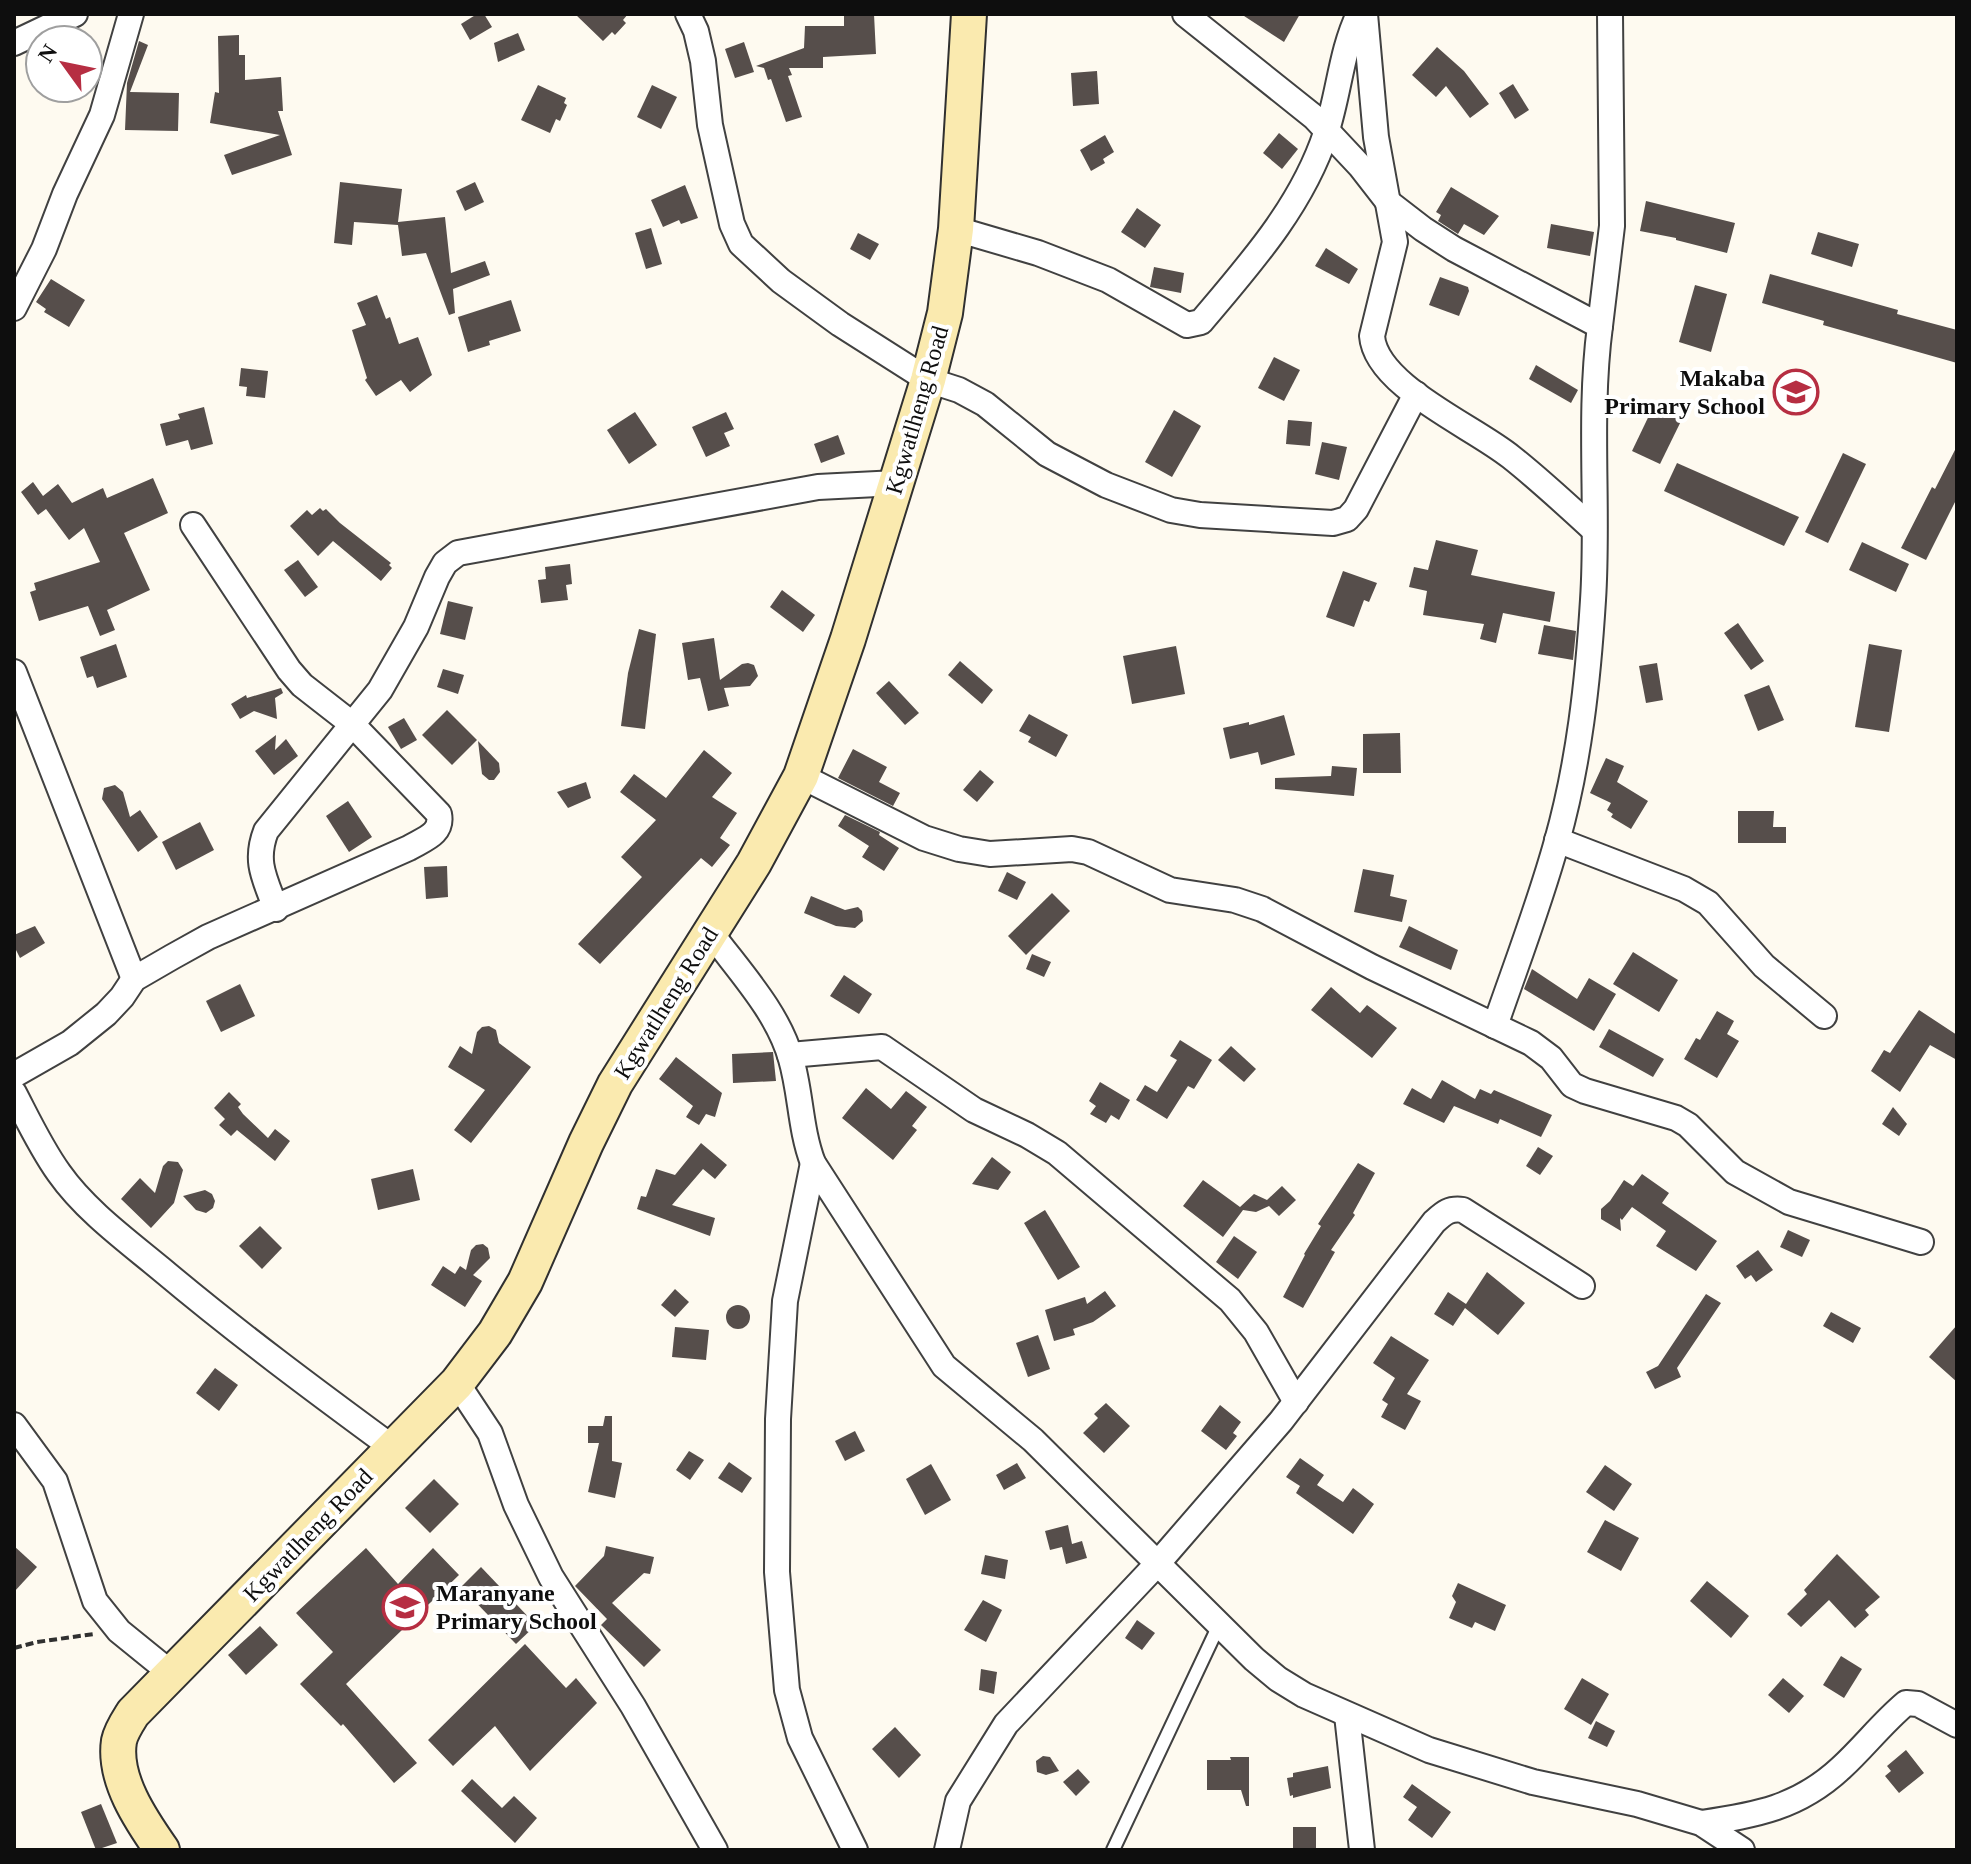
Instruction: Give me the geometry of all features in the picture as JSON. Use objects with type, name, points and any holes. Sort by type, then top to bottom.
[{"type":"street","points":[[14,43],[75,14]]},
{"type":"street","points":[[14,308],[44,249],[65,194],[102,115],[131,14]]},
{"type":"street","points":[[688,14],[696,31],[703,61],[710,125],[732,224],[741,244],[781,281],[840,324],[928,380],[973,396],[1047,454],[1106,485],[1171,510],[1200,515],[1320,523],[1347,519],[1356,509],[1416,394]]},
{"type":"street","name":"Kgwatlheng Road","points":[[162,1850],[131,1798],[118,1765],[119,1739],[133,1713],[457,1383],[495,1333],[525,1282],[615,1084],[754,863],[801,776],[897,483],[945,313],[956,229],[969,14]]},
{"type":"street","points":[[1185,14],[1314,117],[1360,166],[1388,202],[1454,249],[1600,326]]},
{"type":"street","points":[[956,229],[1038,253],[1108,280],[1173,318],[1193,325],[1201,322],[1278,227],[1305,185],[1326,133],[1350,32],[1359,14]]},
{"type":"street","points":[[1365,14],[1376,137],[1395,242],[1372,336],[1373,350],[1383,365],[1416,394],[1510,456],[1594,530]]},
{"type":"street","points":[[1495,1026],[1557,840],[1582,711],[1593,596],[1592,457],[1597,354],[1612,226],[1610,14]]},
{"type":"street","points":[[276,909],[261,866],[260,848],[266,831],[386,680],[416,627],[437,577],[445,563],[458,553],[818,487],[897,483]]},
{"type":"street","points":[[14,1075],[70,1043],[94,1024],[122,997],[134,979],[208,937],[409,848],[437,832],[441,824],[439,814],[352,724],[302,685],[289,670],[193,525]]},
{"type":"street","points":[[14,672],[134,979]]},
{"type":"street","points":[[801,776],[924,838],[959,849],[990,854],[1072,849],[1088,852],[1170,890],[1235,900],[1262,909],[1543,1050],[1564,1077],[1585,1091],[1639,1105],[1688,1125],[1735,1172],[1789,1202],[1921,1242]]},
{"type":"street","points":[[1557,840],[1684,889],[1708,903],[1764,966],[1824,1016]]},
{"type":"street","points":[[711,933],[763,1003],[790,1055],[806,1144],[813,1163],[944,1366],[1033,1440],[1219,1625],[1278,1679],[1347,1715],[1429,1750],[1533,1782],[1637,1804],[1701,1823],[1742,1850]]},
{"type":"street","points":[[790,1055],[882,1047],[974,1110],[1057,1153],[1230,1300],[1256,1332],[1296,1402]]},
{"type":"street","points":[[14,1093],[34,1134],[59,1174],[94,1211],[274,1361],[393,1448]]},
{"type":"street","points":[[813,1163],[785,1301],[778,1419],[777,1572],[787,1690],[800,1738],[855,1850]]},
{"type":"street","points":[[947,1850],[958,1801],[1006,1724],[1158,1563],[1296,1402],[1434,1222],[1445,1212],[1463,1210],[1582,1286]]},
{"type":"street","points":[[457,1383],[490,1433],[516,1505],[551,1577],[633,1706],[715,1850]]},
{"type":"street","points":[[14,1425],[55,1481],[95,1601],[119,1631],[172,1674]]},
{"type":"street","points":[[1701,1823],[1759,1815],[1819,1788],[1906,1703],[1918,1704],[1957,1725]]},
{"type":"street","points":[[1347,1715],[1362,1850]]},
{"type":"lane","points":[[1113,1850],[1219,1625]]},
{"type":"path","points":[[14,1648],[119,1631]]},
{"type":"building","points":[[477,14],[484,14],[492,27],[470,40],[461,24]]},
{"type":"building","points":[[575,14],[628,14],[623,20],[626,23],[615,35],[612,32],[603,41]]},
{"type":"building","points":[[874,14],[876,54],[823,57],[823,68],[789,68],[792,75],[788,76],[802,117],[786,122],[771,79],[768,80],[764,68],[756,66],[804,48],[805,26],[844,26],[844,16]]},
{"type":"building","points":[[1241,14],[1300,14],[1284,42]]},
{"type":"building","points":[[518,33],[525,50],[498,62],[494,43]]},
{"type":"building","points":[[239,35],[239,55],[245,55],[245,80],[281,77],[283,111],[278,111],[292,155],[232,175],[224,155],[280,135],[210,123],[215,92],[219,93],[218,36]]},
{"type":"building","points":[[139,41],[148,45],[130,92],[179,93],[178,131],[125,130],[127,83]]},
{"type":"building","points":[[744,42],[754,72],[735,78],[725,49]]},
{"type":"building","points":[[1437,47],[1464,71],[1489,104],[1470,118],[1446,86],[1436,97],[1412,75]]},
{"type":"building","points":[[1097,71],[1099,104],[1073,106],[1071,73]]},
{"type":"building","points":[[1513,84],[1529,110],[1515,119],[1499,93]]},
{"type":"building","points":[[538,85],[566,98],[564,103],[567,105],[560,121],[556,119],[550,133],[521,120]]},
{"type":"building","points":[[652,85],[677,97],[661,129],[637,117]]},
{"type":"building","points":[[1279,133],[1298,149],[1282,169],[1263,153]]},
{"type":"building","points":[[1105,135],[1114,152],[1103,159],[1105,163],[1091,171],[1080,150]]},
{"type":"building","points":[[340,182],[402,189],[398,222],[445,217],[451,273],[485,261],[490,275],[453,289],[455,313],[449,315],[426,253],[402,256],[398,225],[354,222],[352,245],[334,243]]},
{"type":"building","points":[[475,182],[484,202],[465,211],[456,191]]},
{"type":"building","points":[[685,185],[698,218],[681,224],[679,220],[663,227],[651,200]]},
{"type":"building","points":[[1451,187],[1499,216],[1484,235],[1464,224],[1458,234],[1438,221],[1441,215],[1436,212]]},
{"type":"building","points":[[1646,201],[1735,223],[1727,253],[1640,231]]},
{"type":"building","points":[[1137,208],[1161,225],[1145,248],[1121,232]]},
{"type":"building","points":[[1551,224],[1594,232],[1590,256],[1547,248]]},
{"type":"building","points":[[651,228],[662,264],[646,269],[635,233]]},
{"type":"building","points":[[1818,232],[1859,244],[1852,267],[1811,254]]},
{"type":"building","points":[[858,233],[879,244],[870,260],[850,249]]},
{"type":"building","points":[[1326,248],[1358,269],[1349,284],[1315,266]]},
{"type":"building","points":[[1154,267],[1184,273],[1181,293],[1150,287]]},
{"type":"building","points":[[1770,274],[1957,330],[1957,363],[1823,325],[1824,321],[1762,303]]},
{"type":"building","points":[[1440,277],[1468,287],[1459,316],[1429,305]]},
{"type":"building","points":[[51,279],[85,300],[69,327],[44,312],[46,309],[36,302]]},
{"type":"building","points":[[1695,285],[1727,294],[1711,352],[1679,342]]},
{"type":"building","points":[[377,295],[386,319],[390,317],[399,344],[418,337],[432,375],[410,392],[401,380],[376,396],[365,380],[367,378],[352,330],[366,325],[357,303]]},
{"type":"building","points":[[511,300],[521,331],[489,341],[490,345],[468,352],[458,317]]},
{"type":"building","points":[[1274,357],[1300,370],[1284,401],[1258,388]]},
{"type":"building","points":[[1536,365],[1578,390],[1571,403],[1529,379]]},
{"type":"building","points":[[241,368],[268,371],[265,398],[246,396],[247,387],[239,386]]},
{"type":"building","points":[[1656,401],[1684,415],[1660,464],[1632,451]]},
{"type":"building","points":[[204,407],[213,444],[191,450],[188,440],[166,446],[160,424],[180,419],[178,414]]},
{"type":"building","points":[[1174,410],[1201,426],[1172,477],[1145,462]]},
{"type":"building","points":[[635,412],[657,445],[629,464],[607,430]]},
{"type":"building","points":[[726,412],[734,429],[724,433],[730,446],[706,457],[692,427]]},
{"type":"building","points":[[1288,420],[1312,422],[1310,446],[1286,444]]},
{"type":"building","points":[[838,435],[845,454],[821,463],[814,444]]},
{"type":"building","points":[[1322,442],[1347,447],[1339,480],[1315,474]]},
{"type":"building","points":[[1957,446],[1957,498],[1926,560],[1901,548]]},
{"type":"building","points":[[1843,453],[1866,464],[1828,543],[1805,532]]},
{"type":"building","points":[[1677,463],[1799,517],[1784,546],[1664,491]]},
{"type":"building","points":[[153,478],[168,513],[124,533],[150,590],[107,610],[115,630],[100,636],[88,606],[39,621],[30,592],[36,590],[34,583],[100,562],[84,528],[69,540],[46,509],[38,515],[21,492],[33,482],[43,496],[58,484],[72,503],[103,488],[107,498]]},
{"type":"building","points":[[320,508],[323,511],[326,509],[391,563],[392,568],[381,581],[333,541],[318,556],[290,526],[307,510],[312,515]]},
{"type":"building","points":[[1436,540],[1478,550],[1471,575],[1555,592],[1550,622],[1503,613],[1496,643],[1480,639],[1484,624],[1423,615],[1427,591],[1409,587],[1414,567],[1428,570]]},
{"type":"building","points":[[1862,542],[1909,564],[1896,592],[1849,570]]},
{"type":"building","points":[[298,560],[318,587],[305,597],[284,570]]},
{"type":"building","points":[[570,564],[572,584],[566,585],[568,600],[541,603],[538,580],[546,579],[545,567]]},
{"type":"building","points":[[1343,571],[1377,583],[1369,602],[1364,600],[1354,627],[1326,617]]},
{"type":"building","points":[[782,590],[815,615],[803,632],[770,607]]},
{"type":"building","points":[[448,601],[473,607],[465,640],[440,634]]},
{"type":"building","points":[[1738,623],[1764,661],[1751,670],[1724,633]]},
{"type":"building","points":[[1544,625],[1576,631],[1573,660],[1538,654]]},
{"type":"building","points":[[639,629],[656,634],[645,729],[621,726],[628,673]]},
{"type":"building","points":[[714,638],[720,680],[748,663],[754,665],[758,676],[750,686],[724,688],[729,706],[708,711],[700,678],[688,680],[682,643]]},
{"type":"building","points":[[116,644],[127,677],[97,688],[93,676],[87,678],[80,657]]},
{"type":"building","points":[[1869,644],[1902,650],[1889,732],[1855,727]]},
{"type":"building","points":[[1176,646],[1185,694],[1132,704],[1123,656]]},
{"type":"building","points":[[960,661],[993,690],[982,704],[948,675]]},
{"type":"building","points":[[1657,663],[1663,700],[1646,703],[1639,666]]},
{"type":"building","points":[[443,669],[464,675],[458,694],[437,687]]},
{"type":"building","points":[[889,681],[919,713],[905,725],[876,693]]},
{"type":"building","points":[[1769,685],[1784,720],[1758,731],[1744,695]]},
{"type":"building","points":[[281,688],[283,693],[275,698],[277,719],[254,711],[240,719],[231,704],[246,695],[247,698]]},
{"type":"building","points":[[447,710],[477,740],[452,765],[422,735]]},
{"type":"building","points":[[1029,714],[1068,735],[1056,757],[1028,742],[1031,737],[1019,731]]},
{"type":"building","points":[[1284,715],[1295,755],[1261,765],[1258,752],[1230,759],[1223,728],[1249,722],[1249,725]]},
{"type":"building","points":[[404,718],[417,740],[401,749],[388,727]]},
{"type":"building","points":[[1400,733],[1401,773],[1363,773],[1363,734]]},
{"type":"building","points":[[276,735],[275,750],[286,739],[298,756],[274,775],[255,751]]},
{"type":"building","points":[[478,741],[499,763],[500,772],[494,780],[482,774]]},
{"type":"building","points":[[853,749],[887,767],[879,782],[900,793],[893,806],[838,778]]},
{"type":"building","points":[[704,750],[732,773],[712,797],[737,813],[720,838],[730,845],[712,867],[701,858],[600,964],[578,944],[642,877],[621,857],[656,820],[620,792],[634,774],[666,798]]},
{"type":"building","points":[[1606,758],[1624,766],[1617,782],[1648,801],[1631,829],[1611,817],[1613,814],[1607,810],[1611,803],[1590,793]]},
{"type":"building","points":[[1332,766],[1357,768],[1354,796],[1275,789],[1275,778],[1331,776]]},
{"type":"building","points":[[980,770],[994,782],[977,802],[963,790]]},
{"type":"building","points":[[586,782],[591,798],[568,808],[557,792]]},
{"type":"building","points":[[115,785],[123,792],[130,817],[140,810],[158,837],[138,852],[102,799],[104,788]]},
{"type":"building","points":[[348,801],[372,837],[349,852],[326,816]]},
{"type":"building","points":[[1738,811],[1774,811],[1773,827],[1786,827],[1786,843],[1738,843]]},
{"type":"building","points":[[845,815],[880,832],[879,835],[899,848],[884,871],[862,857],[869,846],[838,826]]},
{"type":"building","points":[[200,822],[214,850],[176,870],[162,842]]},
{"type":"building","points":[[447,866],[448,897],[426,899],[424,867]]},
{"type":"building","points":[[1363,869],[1394,875],[1390,896],[1407,900],[1402,922],[1354,912]]},
{"type":"building","points":[[1007,872],[1026,882],[1017,900],[998,891]]},
{"type":"building","points":[[1052,893],[1070,911],[1026,955],[1008,936]]},
{"type":"building","points":[[811,896],[845,910],[858,907],[862,911],[863,921],[855,928],[836,926],[804,913]]},
{"type":"building","points":[[35,926],[45,943],[20,958],[14,946],[14,935]]},
{"type":"building","points":[[1409,926],[1458,950],[1451,970],[1399,947]]},
{"type":"building","points":[[1633,952],[1678,980],[1659,1012],[1613,984]]},
{"type":"building","points":[[1032,954],[1051,962],[1044,977],[1026,969]]},
{"type":"building","points":[[1532,969],[1577,999],[1589,978],[1616,994],[1594,1031],[1524,989]]},
{"type":"building","points":[[844,975],[872,994],[859,1014],[830,996]]},
{"type":"building","points":[[240,984],[255,1016],[221,1032],[206,1001]]},
{"type":"building","points":[[1331,987],[1360,1013],[1367,1005],[1397,1028],[1372,1058],[1311,1010]]},
{"type":"building","points":[[1919,1010],[1957,1035],[1957,1060],[1930,1045],[1900,1092],[1871,1071],[1884,1050],[1890,1053]]},
{"type":"building","points":[[1717,1011],[1734,1021],[1727,1034],[1739,1041],[1717,1078],[1684,1059],[1696,1038],[1700,1040]]},
{"type":"building","points":[[489,1026],[496,1030],[499,1043],[531,1067],[471,1143],[454,1130],[485,1090],[448,1067],[460,1046],[472,1054],[477,1032]]},
{"type":"building","points":[[1609,1029],[1664,1059],[1653,1077],[1599,1047]]},
{"type":"building","points":[[1180,1040],[1212,1060],[1194,1089],[1188,1086],[1167,1119],[1136,1100],[1145,1085],[1157,1092],[1177,1060],[1170,1056]]},
{"type":"building","points":[[1231,1046],[1256,1069],[1244,1082],[1218,1060]]},
{"type":"building","points":[[773,1052],[776,1081],[733,1083],[732,1054]]},
{"type":"building","points":[[676,1057],[722,1093],[715,1117],[706,1114],[699,1125],[686,1117],[693,1106],[659,1079]]},
{"type":"building","points":[[1442,1080],[1475,1099],[1480,1089],[1491,1094],[1494,1090],[1552,1115],[1541,1137],[1500,1119],[1498,1124],[1454,1106],[1444,1123],[1403,1104],[1412,1088],[1431,1099]]},
{"type":"building","points":[[1100,1082],[1130,1100],[1119,1120],[1111,1115],[1106,1123],[1090,1114],[1096,1106],[1089,1101]]},
{"type":"building","points":[[866,1088],[891,1109],[906,1091],[927,1107],[912,1126],[917,1130],[893,1160],[842,1118]]},
{"type":"building","points":[[229,1092],[241,1104],[238,1107],[243,1114],[268,1138],[275,1129],[290,1141],[275,1161],[237,1130],[231,1136],[219,1125],[225,1119],[214,1108]]},
{"type":"building","points":[[1893,1107],[1907,1124],[1899,1136],[1882,1124]]},
{"type":"building","points":[[701,1143],[727,1165],[715,1179],[703,1169],[672,1205],[715,1218],[710,1236],[637,1209],[641,1196],[646,1197],[656,1169],[675,1175]]},
{"type":"building","points":[[1538,1147],[1553,1156],[1540,1175],[1526,1166]]},
{"type":"building","points":[[992,1157],[1011,1172],[998,1190],[972,1184]]},
{"type":"building","points":[[168,1161],[178,1162],[183,1170],[174,1203],[151,1228],[121,1199],[140,1178],[155,1193],[163,1166]]},
{"type":"building","points":[[1358,1163],[1375,1173],[1353,1213],[1355,1215],[1331,1250],[1335,1252],[1303,1308],[1283,1297],[1321,1226],[1318,1224]]},
{"type":"building","points":[[413,1169],[420,1200],[378,1210],[371,1179]]},
{"type":"building","points":[[1642,1174],[1669,1193],[1662,1203],[1717,1241],[1696,1271],[1656,1246],[1666,1231],[1632,1207],[1622,1220],[1620,1218],[1621,1231],[1601,1219],[1601,1209],[1624,1180],[1633,1186]]},
{"type":"building","points":[[1203,1180],[1240,1207],[1254,1194],[1267,1200],[1282,1186],[1296,1200],[1279,1216],[1269,1206],[1256,1212],[1243,1210],[1223,1237],[1183,1206]]},
{"type":"building","points":[[205,1190],[212,1194],[215,1201],[213,1208],[206,1213],[196,1210],[183,1196]]},
{"type":"building","points":[[1045,1210],[1080,1267],[1058,1280],[1024,1223]]},
{"type":"building","points":[[260,1226],[282,1248],[262,1269],[239,1246]]},
{"type":"building","points":[[1788,1230],[1810,1240],[1802,1257],[1780,1247]]},
{"type":"building","points":[[1234,1236],[1257,1252],[1238,1279],[1216,1262]]},
{"type":"building","points":[[483,1244],[488,1248],[490,1258],[473,1275],[482,1281],[465,1307],[431,1285],[443,1266],[455,1274],[460,1266],[466,1270],[471,1250]]},
{"type":"building","points":[[1758,1250],[1773,1270],[1756,1282],[1751,1275],[1745,1279],[1736,1266]]},
{"type":"building","points":[[1487,1272],[1525,1303],[1498,1335],[1465,1308],[1453,1326],[1434,1314],[1448,1292],[1466,1304]]},
{"type":"building","points":[[675,1289],[689,1302],[675,1317],[661,1305]]},
{"type":"building","points":[[1105,1291],[1116,1306],[1093,1322],[1073,1329],[1075,1335],[1054,1341],[1045,1310],[1085,1297],[1087,1304]]},
{"type":"building","points":[[1706,1294],[1721,1303],[1677,1368],[1681,1377],[1655,1389],[1646,1372],[1658,1366]]},
{"type":"building","points":[[738,1305],[746,1309],[750,1317],[746,1325],[738,1329],[730,1325],[726,1317],[730,1309]]},
{"type":"building","points":[[1831,1312],[1861,1328],[1853,1343],[1823,1326]]},
{"type":"building","points":[[1957,1325],[1957,1382],[1929,1357]]},
{"type":"building","points":[[675,1327],[709,1330],[706,1360],[672,1357]]},
{"type":"building","points":[[1038,1335],[1050,1369],[1028,1377],[1016,1343]]},
{"type":"building","points":[[1391,1336],[1429,1360],[1407,1394],[1421,1401],[1405,1430],[1381,1417],[1388,1404],[1382,1400],[1395,1378],[1373,1363]]},
{"type":"building","points":[[215,1368],[238,1385],[219,1411],[196,1393]]},
{"type":"building","points":[[1106,1403],[1130,1426],[1104,1453],[1083,1433],[1098,1418],[1094,1414]]},
{"type":"building","points":[[1220,1405],[1241,1422],[1233,1433],[1237,1436],[1226,1450],[1201,1431]]},
{"type":"building","points":[[605,1416],[612,1416],[612,1461],[622,1463],[615,1498],[588,1492],[599,1443],[588,1443],[588,1426],[603,1426]]},
{"type":"building","points":[[855,1431],[865,1451],[845,1461],[835,1441]]},
{"type":"building","points":[[689,1451],[704,1460],[690,1480],[676,1470]]},
{"type":"building","points":[[1300,1458],[1324,1475],[1317,1485],[1343,1502],[1353,1488],[1374,1504],[1353,1534],[1296,1493],[1300,1486],[1286,1477]]},
{"type":"building","points":[[729,1462],[752,1478],[742,1493],[718,1478]]},
{"type":"building","points":[[1017,1463],[1026,1478],[1004,1490],[996,1475]]},
{"type":"building","points":[[931,1464],[951,1500],[925,1515],[906,1479]]},
{"type":"building","points":[[1605,1465],[1632,1484],[1614,1511],[1586,1492]]},
{"type":"building","points":[[434,1479],[459,1504],[430,1533],[405,1508]]},
{"type":"building","points":[[1605,1520],[1639,1538],[1621,1571],[1587,1552]]},
{"type":"building","points":[[1068,1525],[1072,1544],[1082,1541],[1087,1558],[1066,1564],[1062,1547],[1050,1550],[1045,1531]]},
{"type":"building","points":[[14,1546],[37,1567],[14,1592]]},
{"type":"building","points":[[606,1546],[654,1557],[650,1574],[644,1573],[612,1603],[661,1650],[644,1667],[601,1625],[607,1619],[575,1586],[604,1556]]},
{"type":"building","points":[[366,1548],[398,1584],[433,1548],[459,1575],[346,1684],[417,1763],[394,1783],[343,1724],[341,1726],[300,1684],[333,1652],[296,1613]]},
{"type":"building","points":[[1837,1554],[1880,1597],[1865,1610],[1869,1615],[1855,1628],[1829,1600],[1801,1627],[1787,1614],[1807,1594],[1804,1590]]},
{"type":"building","points":[[985,1555],[1008,1560],[1005,1579],[981,1574]]},
{"type":"building","points":[[481,1567],[536,1625],[516,1644],[461,1587]]},
{"type":"building","points":[[1707,1581],[1749,1616],[1731,1638],[1690,1601]]},
{"type":"building","points":[[1458,1583],[1506,1605],[1495,1631],[1475,1622],[1472,1628],[1449,1618],[1456,1602],[1452,1596]]},
{"type":"building","points":[[983,1600],[1002,1610],[986,1642],[964,1630]]},
{"type":"building","points":[[1137,1620],[1155,1633],[1142,1650],[1125,1638]]},
{"type":"building","points":[[260,1626],[278,1645],[246,1675],[228,1655]]},
{"type":"building","points":[[525,1644],[566,1688],[576,1678],[597,1703],[530,1771],[495,1726],[453,1766],[428,1740]]},
{"type":"building","points":[[1841,1656],[1862,1669],[1844,1698],[1823,1685]]},
{"type":"building","points":[[981,1669],[997,1672],[994,1694],[979,1690]]},
{"type":"building","points":[[1582,1678],[1609,1694],[1591,1725],[1564,1709]]},
{"type":"building","points":[[1783,1678],[1804,1696],[1789,1713],[1768,1695]]},
{"type":"building","points":[[1596,1721],[1615,1731],[1607,1747],[1588,1738]]},
{"type":"building","points":[[895,1727],[921,1755],[899,1778],[872,1749]]},
{"type":"building","points":[[1906,1750],[1924,1773],[1899,1793],[1885,1776],[1891,1771],[1887,1766]]},
{"type":"building","points":[[1043,1756],[1050,1757],[1059,1771],[1046,1775],[1037,1772],[1036,1761]]},
{"type":"building","points":[[1230,1757],[1249,1757],[1249,1806],[1246,1806],[1241,1790],[1207,1790],[1207,1760],[1231,1760]]},
{"type":"building","points":[[1328,1766],[1331,1788],[1293,1798],[1293,1795],[1290,1796],[1287,1778],[1293,1777],[1293,1773]]},
{"type":"building","points":[[1078,1769],[1090,1782],[1076,1796],[1063,1782]]},
{"type":"building","points":[[472,1779],[502,1808],[514,1796],[537,1818],[515,1843],[461,1791]]},
{"type":"building","points":[[1412,1784],[1451,1812],[1432,1838],[1408,1820],[1417,1807],[1403,1797]]},
{"type":"building","points":[[101,1804],[117,1843],[96,1850],[81,1812]]},
{"type":"building","points":[[1293,1827],[1316,1827],[1316,1850],[1293,1850]]},
{"type":"place","name":"Makaba Primary School","points":[[1796,392]]},
{"type":"place","name":"Maranyane Primary School","points":[[405,1607]]}]
